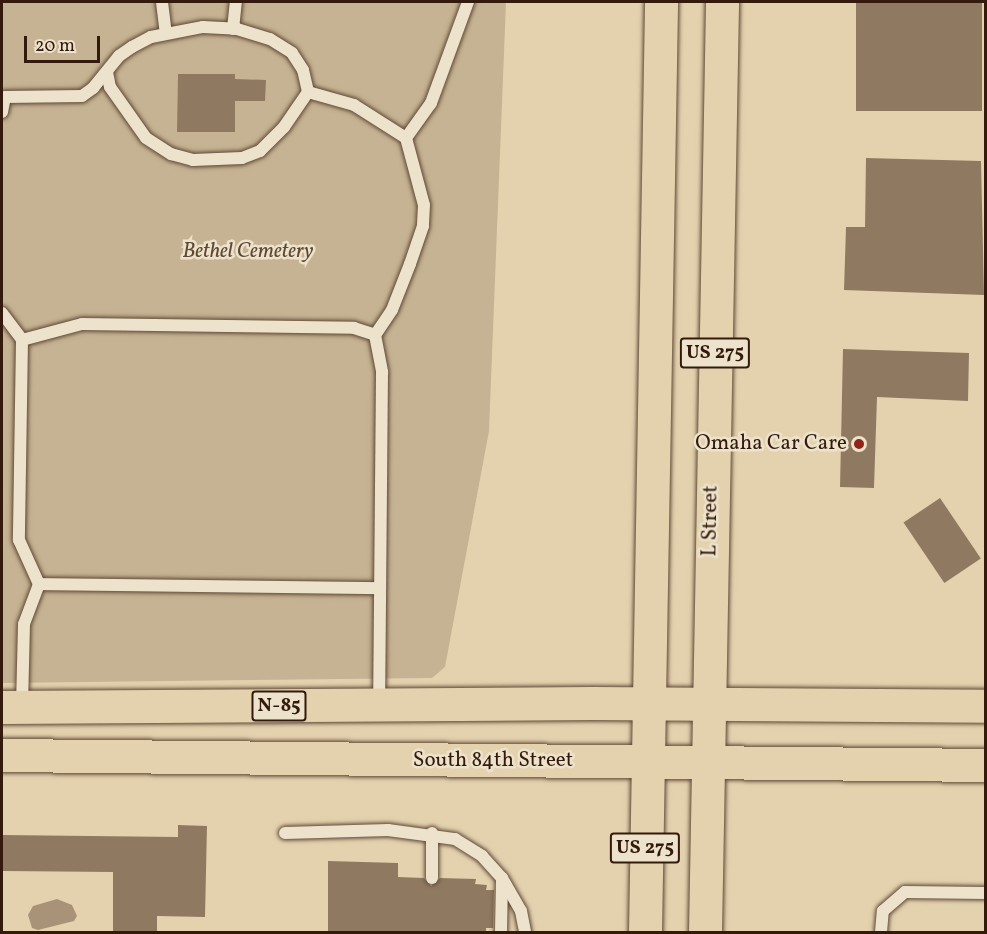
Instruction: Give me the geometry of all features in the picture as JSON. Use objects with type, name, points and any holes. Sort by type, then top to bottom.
[{"type":"main road","name":"US 275","points":[[645,933],[647,704],[661,2]]},
{"type":"main road","name":"L Street","points":[[705,933],[722,2]]},
{"type":"main road","name":"N-85","points":[[12,707],[708,704]]},
{"type":"main road","points":[[708,704],[986,706]]},
{"type":"main road","name":"South 84th Street","points":[[2,755],[707,764],[986,765]]},
{"type":"lane","points":[[162,2],[166,33]]},
{"type":"lane","points":[[233,29],[236,2]]},
{"type":"lane","points":[[406,138],[431,104],[468,2]]},
{"type":"lane","points":[[2,112],[3,95],[82,96],[107,72],[119,56],[132,47],[166,33],[203,27],[233,29],[270,39],[292,53],[303,70],[308,92],[285,127],[260,151],[242,158],[193,160],[171,154],[146,138],[110,87],[107,72]]},
{"type":"lane","points":[[308,92],[354,105],[406,138],[420,185],[423,226],[392,310],[375,335],[382,372],[379,705]]},
{"type":"lane","points":[[2,312],[22,340],[19,540],[39,584],[24,624],[12,707]]},
{"type":"lane","points":[[22,340],[82,324],[354,328],[375,335]]},
{"type":"lane","points":[[39,584],[380,588]]},
{"type":"lane","points":[[285,833],[388,830],[432,833],[468,846],[502,878],[521,911],[525,933]]},
{"type":"lane","points":[[432,833],[432,878]]},
{"type":"lane","points":[[501,933],[502,878]]},
{"type":"lane","points":[[881,933],[884,912],[905,892],[986,893]]},
{"type":"green space","name":"Bethel Cemetery","points":[[2,2],[506,2],[489,431],[445,667],[432,678],[2,683]]},
{"type":"shaded area","points":[[57,899],[72,905],[77,916],[74,921],[38,930],[32,928],[28,915],[33,906]]},
{"type":"building","points":[[856,2],[982,2],[982,111],[856,111]]},
{"type":"building","points":[[178,74],[235,74],[235,79],[266,80],[265,101],[235,101],[235,132],[177,132]]},
{"type":"building","points":[[866,158],[981,161],[984,295],[844,290],[846,227],[865,227]]},
{"type":"building","name":"Omaha Car Care","points":[[843,349],[969,353],[968,401],[877,397],[874,488],[840,487]]},
{"type":"building","points":[[940,498],[981,559],[944,583],[904,523]]},
{"type":"building","points":[[178,825],[207,826],[205,917],[157,916],[157,933],[113,933],[113,872],[2,871],[2,835],[178,837]]},
{"type":"building","points":[[328,861],[398,863],[398,877],[424,878],[431,886],[440,878],[476,879],[475,884],[487,885],[486,890],[494,890],[493,928],[486,928],[486,933],[328,933]]},
{"type":"place","name":"Omaha Car Care","points":[[859,444]]}]
